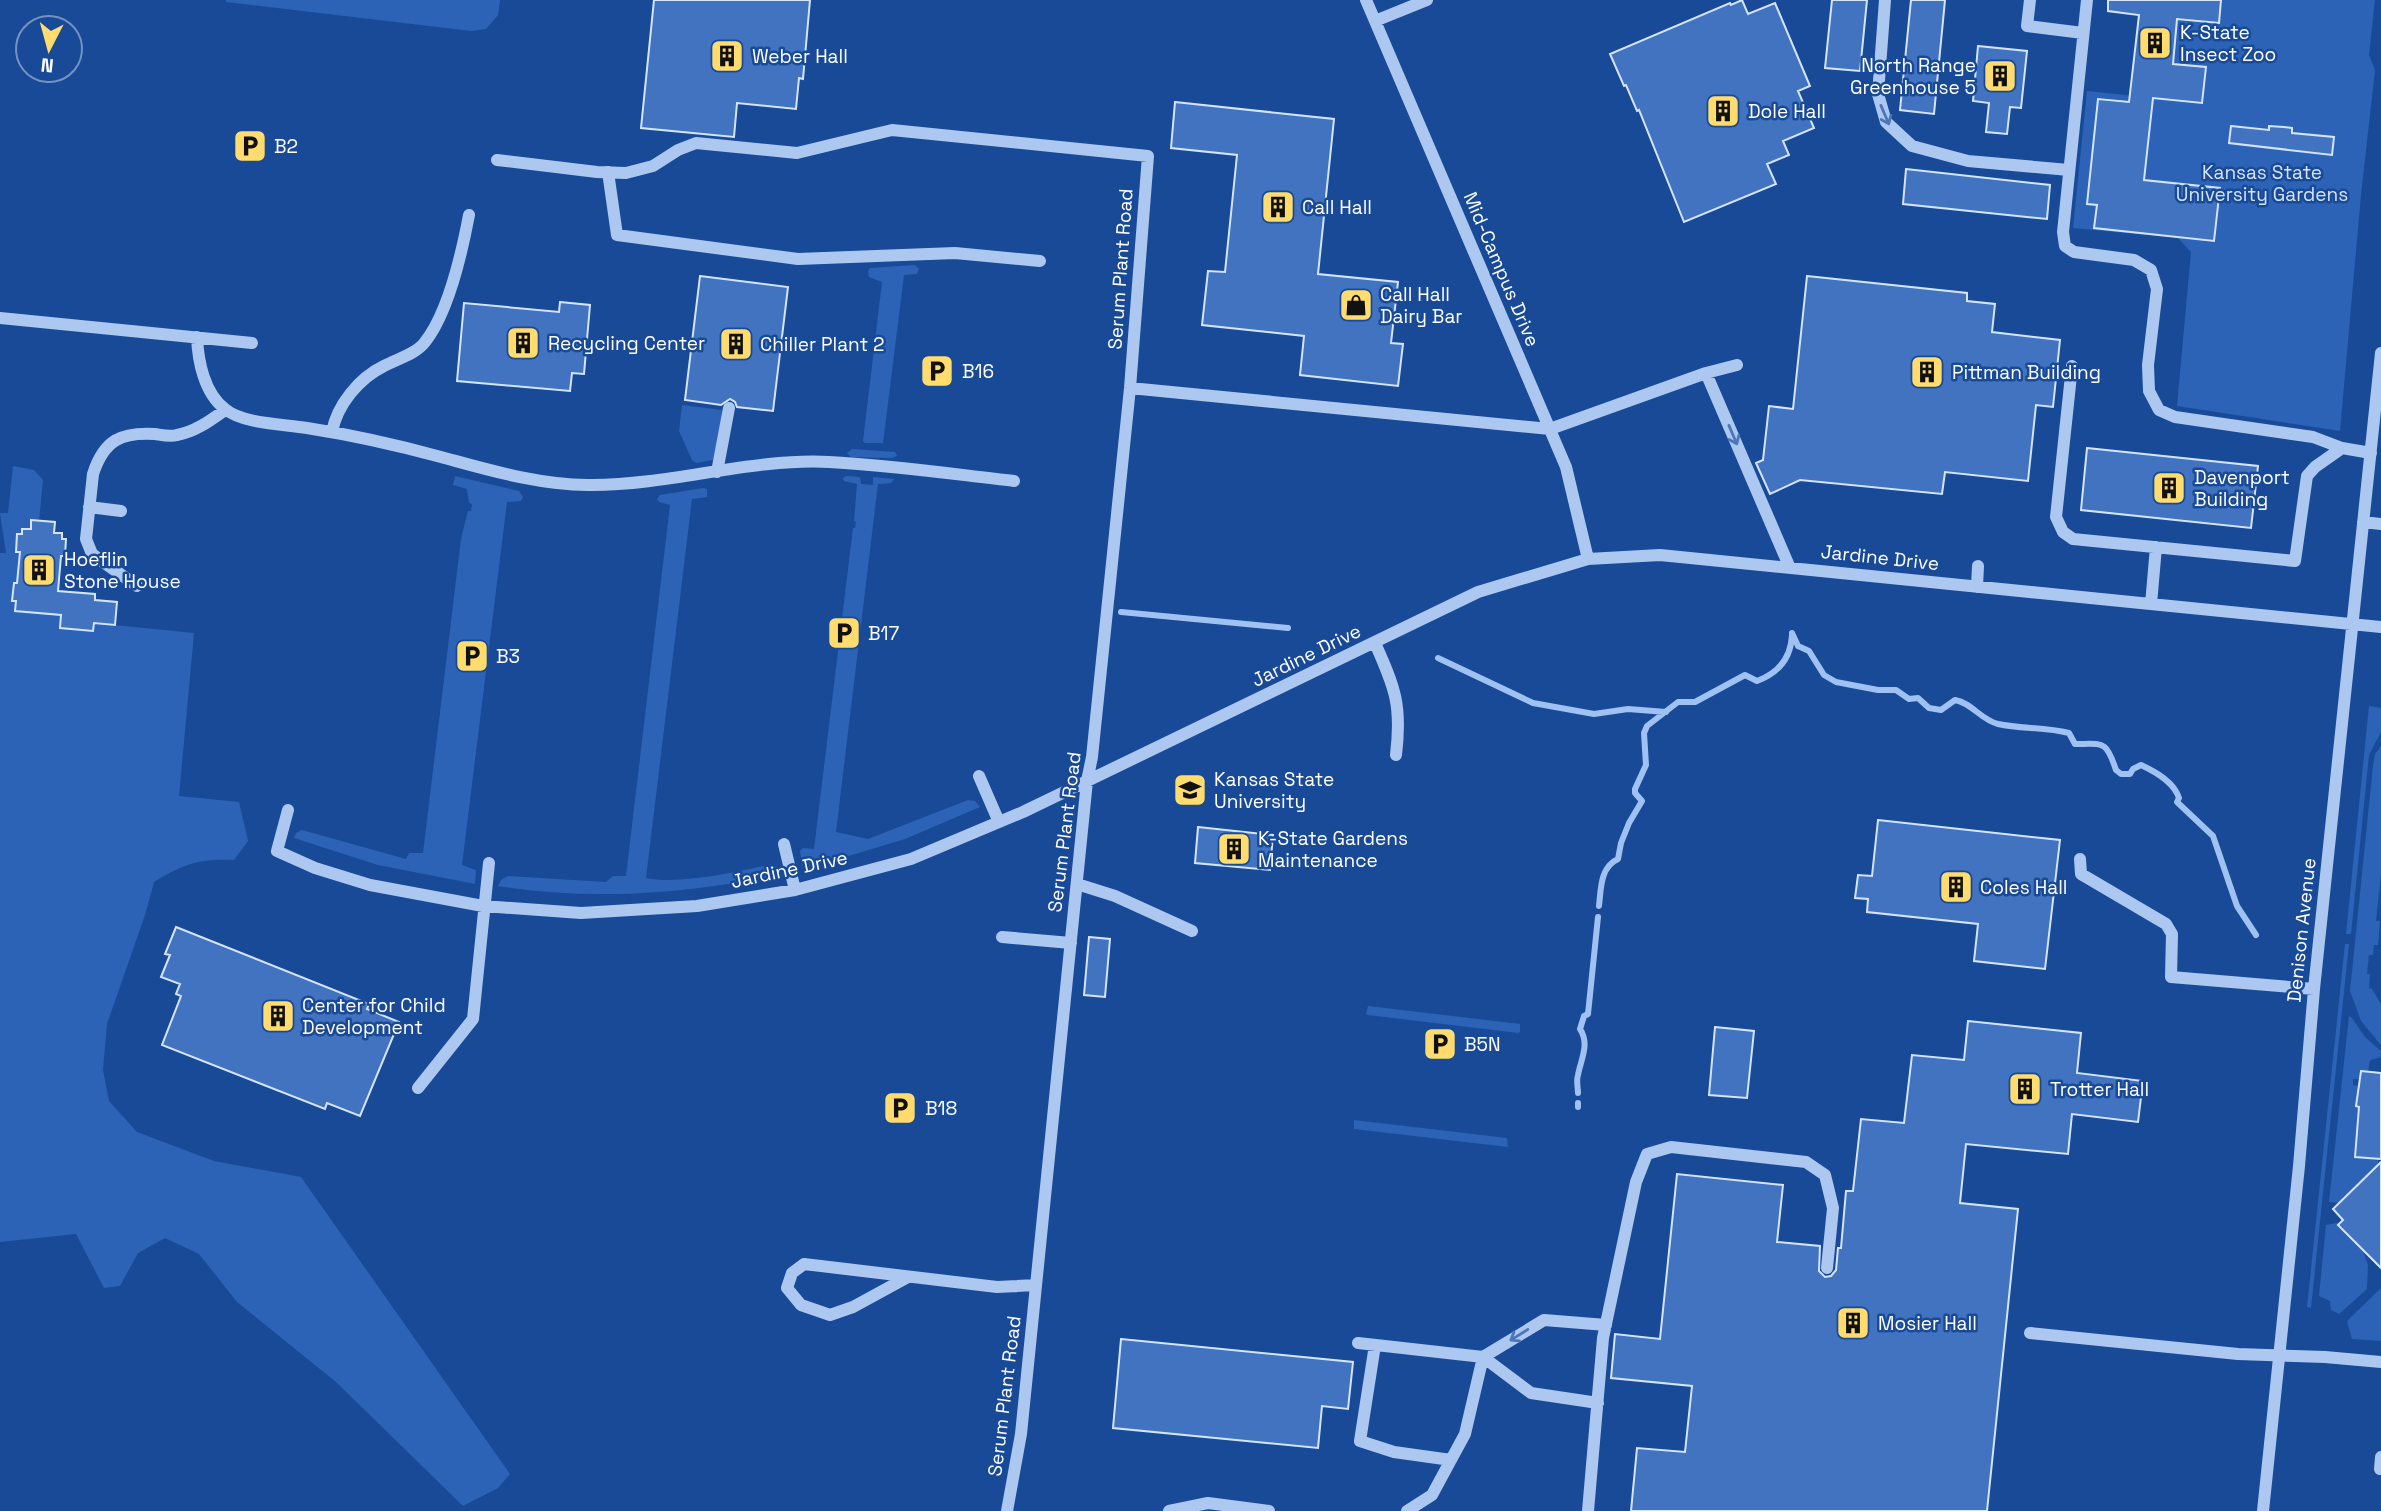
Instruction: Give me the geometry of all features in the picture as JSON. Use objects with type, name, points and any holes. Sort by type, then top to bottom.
[{"type":"street","name":"Mid-Campus Drive","points":[[1366,0],[1566,467],[1588,559]]},
{"type":"street","points":[[1375,21],[1427,0]]},
{"type":"street","points":[[1885,0],[1878,94],[1886,122],[1912,146],[1968,161],[2069,170]]},
{"type":"street","points":[[2030,0],[2027,26],[2083,33]]},
{"type":"street","points":[[2087,0],[2063,232],[2065,246],[2074,252],[2134,260],[2151,270],[2157,289],[2148,365],[2149,391],[2159,410],[2175,417],[2313,437],[2342,448],[2371,453]]},
{"type":"street","name":"Serum Plant Road","points":[[608,173],[626,173],[653,166],[678,150],[696,143],[797,153],[892,130],[1148,156],[1130,388],[1095,730],[1087,781],[1021,1434],[1007,1511]]},
{"type":"street","points":[[497,160],[608,173],[617,235],[798,259],[955,253],[1040,261]]},
{"type":"street","points":[[332,432],[343,402],[381,367],[423,345],[439,323],[462,253],[469,215]]},
{"type":"street","points":[[0,318],[252,343]]},
{"type":"street","points":[[197,337],[198,356],[210,391],[225,410],[252,420],[394,445],[498,472],[589,486],[645,483],[774,464],[828,462],[1014,481]]},
{"type":"street","name":"Denison Avenue","points":[[2263,1511],[2299,1166],[2314,989],[2380,383],[2381,353]]},
{"type":"street","points":[[1130,388],[1550,429],[1706,373],[1737,365]]},
{"type":"street","points":[[2072,366],[2056,517],[2063,532],[2073,539],[2295,561],[2307,476],[2342,448]]},
{"type":"street","points":[[1706,373],[1790,568]]},
{"type":"street","points":[[717,472],[729,408]]},
{"type":"street","points":[[137,586],[92,554],[86,539],[93,474],[105,447],[119,438],[135,433],[176,436],[203,425],[225,410]]},
{"type":"street","points":[[89,508],[121,511]]},
{"type":"street","points":[[2363,522],[2381,524]]},
{"type":"street","points":[[2151,604],[2157,547]]},
{"type":"street","name":"Jardine Drive","points":[[288,810],[276,851],[370,885],[483,906],[581,913],[631,912],[697,906],[795,890],[911,859],[1087,781],[1478,592],[1588,559],[1660,555],[2381,627]]},
{"type":"street","points":[[1976,587],[1978,566]]},
{"type":"street","points":[[1375,643],[1395,688],[1400,725],[1396,755]]},
{"type":"street","points":[[979,776],[999,822]]},
{"type":"street","points":[[784,844],[795,890]]},
{"type":"street","points":[[2080,859],[2081,874],[2166,924],[2172,934],[2171,977],[2314,989]]},
{"type":"street","points":[[418,1088],[473,1018],[489,863]]},
{"type":"street","points":[[1077,884],[1115,896],[1192,931]]},
{"type":"street","points":[[1002,937],[1071,943]]},
{"type":"street","points":[[1588,1511],[1606,1325],[1636,1182],[1647,1154],[1671,1147],[1806,1162],[1825,1175],[1833,1209],[1827,1268]]},
{"type":"street","points":[[908,1277],[853,1307],[830,1315],[801,1305],[787,1288],[792,1273],[804,1264],[997,1287],[1036,1285]]},
{"type":"street","points":[[1407,1511],[1432,1495],[1465,1434],[1483,1357],[1544,1320],[1606,1325]]},
{"type":"street","points":[[2030,1333],[2238,1354],[2381,1362]]},
{"type":"street","points":[[1358,1343],[1483,1357],[1531,1393],[1598,1403]]},
{"type":"street","points":[[1375,1345],[1360,1441],[1394,1452],[1451,1460]]},
{"type":"street","points":[[1169,1511],[1208,1503],[1269,1511]]},
{"type":"green space","points":[[226,0],[500,0],[498,15],[486,29],[471,31]]},
{"type":"green space","name":"Kansas State University Gardens","points":[[2221,0],[2375,0],[2369,55],[2375,70],[2340,431],[2177,406],[2191,252],[2178,238],[2073,228],[2087,91],[2202,103],[2206,67],[2173,64],[2179,4],[2190,20],[2218,23]]},
{"type":"green space","points":[[915,265],[919,269],[917,274],[904,275],[883,443],[865,443],[863,441],[882,282],[869,277],[868,271],[870,268]]},
{"type":"green space","points":[[682,405],[722,410],[717,456],[713,460],[696,463],[692,460],[679,431]]},
{"type":"green space","points":[[852,449],[895,452],[897,456],[851,457],[847,453]]},
{"type":"green space","points":[[13,466],[34,470],[43,480],[39,521],[31,520],[31,529],[22,529],[22,534],[17,534],[16,551],[20,552],[17,583],[14,584],[12,600],[16,601],[15,611],[61,615],[61,628],[93,631],[94,623],[194,633],[179,796],[239,802],[248,841],[234,860],[211,860],[192,864],[154,882],[107,1024],[103,1070],[109,1101],[137,1132],[214,1161],[301,1177],[510,1474],[498,1488],[463,1506],[336,1382],[237,1302],[199,1254],[165,1238],[138,1253],[120,1286],[104,1288],[76,1234],[0,1242],[0,553],[6,553],[0,513],[8,513]]},
{"type":"green space","points":[[455,476],[519,491],[523,497],[521,501],[507,502],[462,865],[476,870],[475,884],[378,865],[294,838],[296,833],[302,830],[406,859],[409,853],[423,853],[461,539],[472,504],[469,503],[467,489],[453,485]]},
{"type":"green space","points":[[846,476],[860,477],[861,484],[873,485],[873,477],[894,479],[891,483],[878,484],[836,832],[868,839],[968,800],[975,801],[980,807],[905,839],[805,869],[800,851],[803,848],[814,849],[853,528],[856,522],[857,484],[844,481]]},
{"type":"green space","points":[[707,489],[707,497],[692,499],[646,878],[691,879],[772,864],[779,868],[781,874],[699,888],[642,893],[584,894],[498,886],[501,880],[508,876],[606,882],[613,876],[626,876],[670,505],[657,499],[660,495]]},
{"type":"green space","points":[[2369,706],[2381,708],[2381,732],[2369,755],[2351,934],[2346,934]]},
{"type":"green space","points":[[2381,746],[2381,874],[2376,921],[2380,921],[2378,945],[2374,945],[2373,955],[2369,955],[2367,974],[2370,974],[2369,988],[2381,1004],[2381,1045],[2361,1021],[2350,991],[2373,766],[2375,754]]},
{"type":"green space","points":[[2345,944],[2349,944],[2311,1308],[2307,1307]]},
{"type":"green space","points":[[1368,1006],[1520,1024],[1520,1032],[1368,1015]]},
{"type":"green space","points":[[2349,1016],[2365,1037],[2381,1051],[2381,1057],[2370,1060],[2368,1072],[2361,1079],[2353,1079],[2353,1085],[2358,1086],[2356,1106],[2359,1107],[2355,1156],[2378,1159],[2381,1164],[2339,1203],[2329,1202]]},
{"type":"green space","points":[[1354,1120],[1507,1138],[1508,1147],[1354,1129]]},
{"type":"green space","points":[[2341,1222],[2339,1224],[2365,1252],[2368,1265],[2367,1289],[2339,1314],[2331,1310],[2330,1301],[2319,1296],[2326,1225]]},
{"type":"green space","points":[[2381,1288],[2381,1341],[2352,1339],[2347,1321]]},
{"type":"building","name":"Weber Hall","points":[[654,0],[810,0],[803,79],[799,78],[796,109],[737,103],[734,137],[641,128]]},
{"type":"building","name":"Dole Hall","points":[[1742,0],[1748,14],[1775,3],[1810,86],[1798,91],[1814,128],[1783,141],[1789,155],[1767,164],[1776,184],[1684,222],[1639,110],[1637,111],[1626,85],[1624,86],[1610,54]]},
{"type":"building","points":[[1832,0],[1867,0],[1860,71],[1825,68]]},
{"type":"building","points":[[1911,0],[1945,0],[1934,114],[1900,110]]},
{"type":"building","points":[[2108,0],[2221,0],[2219,23],[2177,19],[2173,64],[2206,67],[2202,103],[2153,98],[2144,180],[2220,188],[2214,241],[2094,228],[2097,205],[2087,204],[2098,99],[2129,102],[2139,15],[2108,11]]},
{"type":"building","name":"North Range Greenhouse 5","points":[[1978,46],[2027,51],[2021,108],[2010,107],[2007,134],[1986,132],[1989,103],[1973,101]]},
{"type":"building","name":"Call Hall","points":[[1175,102],[1334,119],[1318,274],[1398,282],[1391,343],[1403,344],[1398,386],[1300,375],[1304,336],[1202,325],[1208,271],[1225,272],[1237,155],[1171,148]]},
{"type":"building","points":[[2231,126],[2269,130],[2269,126],[2284,127],[2292,128],[2292,133],[2334,137],[2332,155],[2229,143]]},
{"type":"building","points":[[1906,169],[2050,185],[2047,219],[1903,204]]},
{"type":"building","name":"Chiller Plant 2","points":[[700,276],[788,287],[773,411],[737,407],[730,399],[721,405],[685,400]]},
{"type":"building","name":"Pittman Building","points":[[1807,276],[1967,293],[1967,301],[1995,304],[1992,332],[2060,340],[2053,407],[2036,405],[2028,481],[1945,472],[1942,494],[1800,480],[1770,494],[1756,463],[1763,460],[1769,406],[1793,409]]},
{"type":"building","name":"Recycling Center","points":[[560,302],[590,305],[584,374],[572,373],[570,391],[457,381],[464,303],[559,312]]},
{"type":"building","name":"Davenport Building","points":[[2087,448],[2258,466],[2251,528],[2081,510]]},
{"type":"building","name":"Hoeflin Stone House","points":[[31,520],[55,522],[54,533],[62,533],[62,539],[66,539],[65,556],[61,556],[58,591],[95,594],[95,600],[117,602],[115,625],[94,623],[93,631],[60,628],[61,615],[15,611],[16,601],[12,601],[20,552],[16,552],[17,534],[22,534],[22,529],[31,529]]},
{"type":"building","name":"Coles Hall","points":[[1878,820],[2060,840],[2045,969],[1974,961],[1978,924],[1867,912],[1868,899],[1855,898],[1858,875],[1872,876]]},
{"type":"building","name":"K-State Gardens Maintenance","points":[[1198,827],[1273,835],[1270,870],[1195,863]]},
{"type":"building","name":"Center for Child Development","points":[[176,927],[369,1004],[367,1009],[399,1022],[360,1116],[327,1103],[325,1109],[162,1045],[181,996],[176,994],[180,984],[161,977],[170,955],[165,954]]},
{"type":"building","points":[[1089,937],[1110,939],[1105,997],[1084,995]]},
{"type":"building","name":"Mosier Hall","points":[[1968,1021],[2081,1033],[2077,1073],[2143,1081],[2138,1122],[2072,1114],[2068,1154],[1966,1144],[1960,1203],[2018,1209],[1987,1511],[1631,1511],[1637,1448],[1685,1452],[1692,1386],[1611,1378],[1615,1334],[1660,1339],[1677,1174],[1783,1185],[1777,1242],[1820,1246],[1819,1271],[1825,1277],[1831,1276],[1836,1270],[1838,1248],[1841,1248],[1846,1191],[1853,1191],[1861,1119],[1904,1123],[1912,1055],[1964,1060]]},
{"type":"building","points":[[1715,1027],[1754,1031],[1747,1098],[1709,1095]]},
{"type":"building","points":[[2361,1071],[2381,1073],[2381,1159],[2355,1157],[2359,1107],[2356,1106]]},
{"type":"building","points":[[2381,1162],[2381,1268],[2338,1225],[2343,1220],[2333,1209]]},
{"type":"building","points":[[1121,1339],[1353,1362],[1348,1409],[1322,1406],[1318,1448],[1113,1428]]},
{"type":"waterway","points":[[1121,612],[1288,628]]},
{"type":"waterway","points":[[1792,633],[1798,646],[1809,651],[1824,675],[1836,682],[1878,690],[1896,690],[1909,699],[1918,698],[1929,708],[1941,710],[1955,700],[1998,724],[2060,731],[2069,733],[2075,744],[2103,746],[2121,774],[2130,774],[2141,765],[2158,774],[2177,792],[2177,802],[2213,836],[2237,906],[2256,935]]},
{"type":"waterway","points":[[1599,906],[1605,873],[1618,859],[1629,823],[1642,801],[1635,789],[1646,765],[1644,733],[1647,726],[1678,702],[1695,702],[1745,675],[1757,681],[1771,674],[1786,658],[1792,635]]},
{"type":"waterway","points":[[1438,658],[1533,703],[1594,714],[1628,709],[1666,712]]},
{"type":"waterway","points":[[1578,1093],[1577,1077],[1585,1046],[1580,1029],[1584,1016],[1588,1014],[1598,917]]},
{"type":"place","name":"K-State Insect Zoo","points":[[2155,43]]},
{"type":"place","name":"Weber Hall","points":[[727,56]]},
{"type":"place","name":"North Range Greenhouse 5","points":[[2000,76]]},
{"type":"place","name":"Dole Hall","points":[[1723,111]]},
{"type":"place","name":"B2","points":[[250,146]]},
{"type":"place","name":"Call Hall","points":[[1278,207]]},
{"type":"place","name":"Call Hall Dairy Bar","points":[[1356,305]]},
{"type":"place","name":"Recycling Center","points":[[523,343]]},
{"type":"place","name":"Chiller Plant 2","points":[[736,344]]},
{"type":"place","name":"B16","points":[[937,371]]},
{"type":"place","name":"Pittman Building","points":[[1927,372]]},
{"type":"place","name":"Davenport Building","points":[[2169,488]]},
{"type":"place","name":"Hoeflin Stone House","points":[[39,570]]},
{"type":"place","name":"B17","points":[[844,633]]},
{"type":"place","name":"B3","points":[[472,656]]},
{"type":"place","name":"Kansas State University","points":[[1190,790]]},
{"type":"place","name":"K-State Gardens Maintenance","points":[[1234,849]]},
{"type":"place","name":"Coles Hall","points":[[1956,887]]},
{"type":"place","name":"Center for Child Development","points":[[278,1016]]},
{"type":"place","name":"B5N","points":[[1440,1044]]},
{"type":"place","name":"Trotter Hall","points":[[2025,1089]]},
{"type":"place","name":"B18","points":[[900,1108]]},
{"type":"place","name":"Mosier Hall","points":[[1853,1323]]}]
